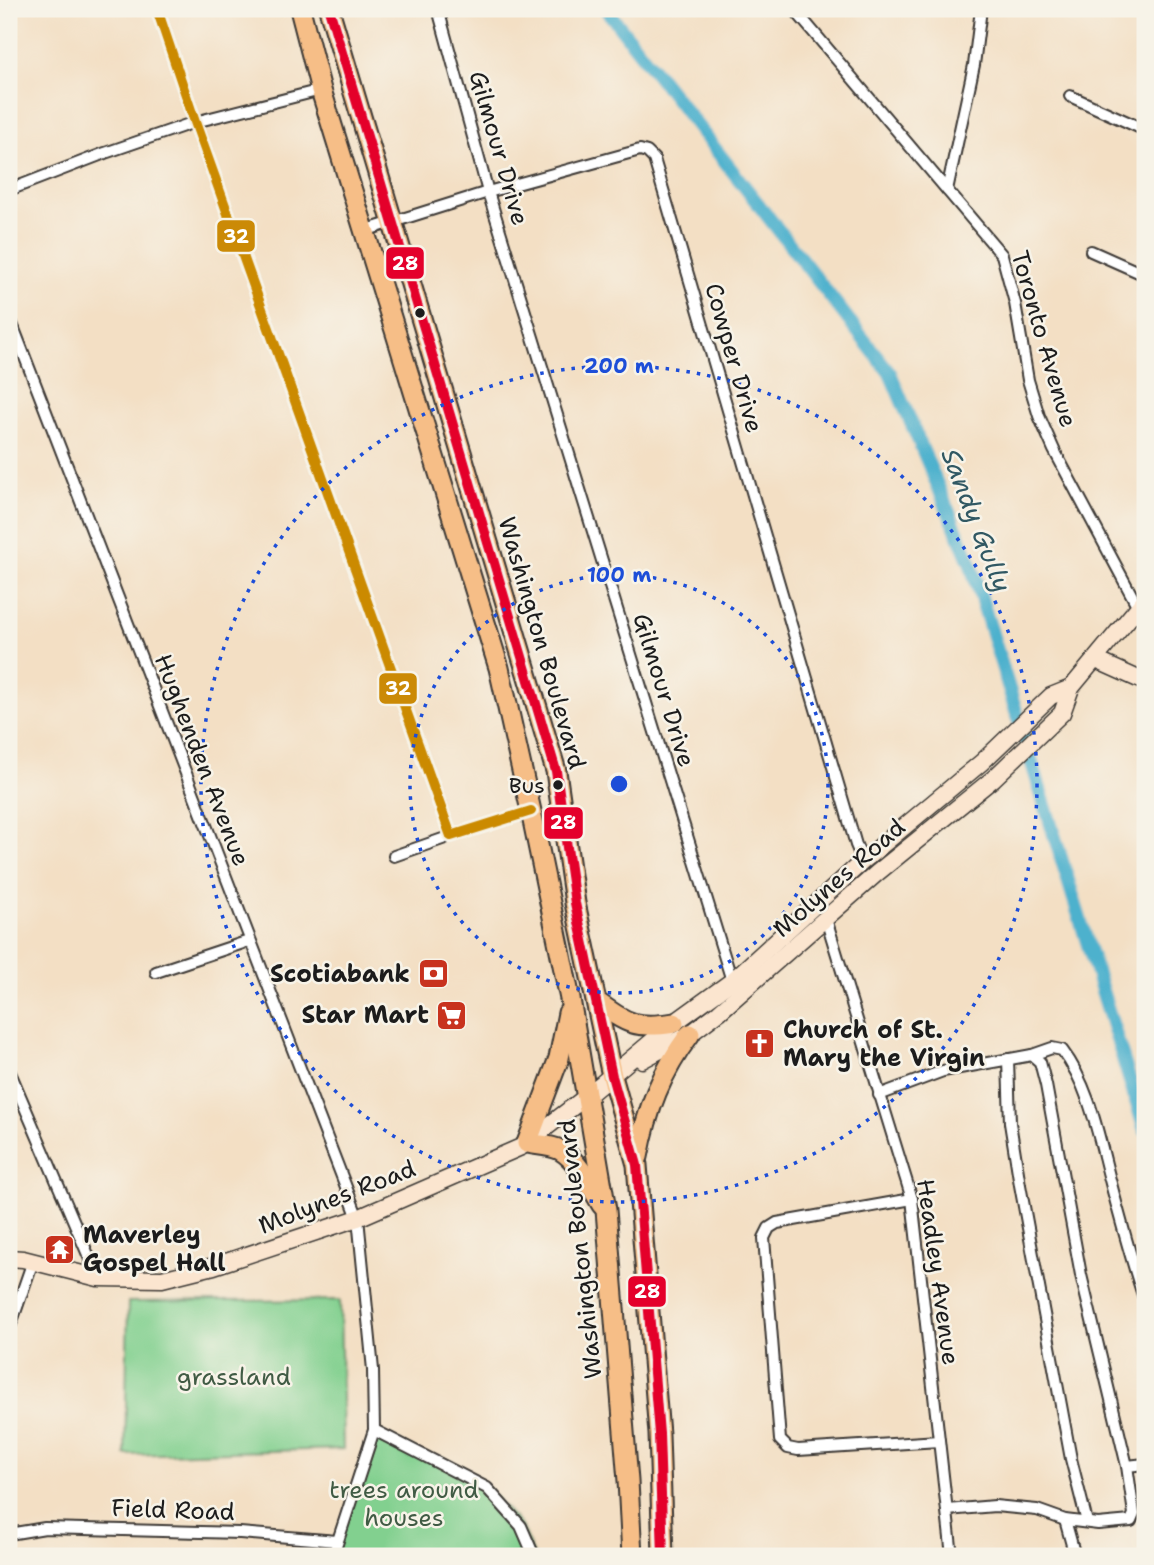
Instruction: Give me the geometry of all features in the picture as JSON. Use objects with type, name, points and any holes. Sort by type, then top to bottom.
[{"type":"highway","name":"Washington Boulevard","points":[[300,9],[321,90],[499,667],[531,811],[569,999],[606,1210],[632,1556]]},
{"type":"highway","name":"Washington Boulevard","points":[[329,9],[556,771],[575,902],[612,1076],[637,1165],[659,1434],[663,1556]]},
{"type":"highway","points":[[569,999],[559,1058],[527,1143],[559,1149],[577,1166],[606,1210]]},
{"type":"highway","points":[[597,1002],[628,1023],[682,1029],[652,1100],[637,1165]]},
{"type":"main road","name":"Molynes Road","points":[[9,1258],[33,1261],[98,1278],[162,1279],[214,1266],[358,1218],[527,1143],[612,1076],[682,1029],[719,1012],[877,873],[993,778],[1062,713],[1072,688],[1142,603]]},
{"type":"main road","points":[[1096,660],[1145,682]]},
{"type":"main road","name":"Molynes Road","points":[[682,1029],[863,861],[982,762],[1051,695],[1072,688]]},
{"type":"street","points":[[157,9],[451,836]]},
{"type":"street","name":"Gilmour Drive","points":[[438,9],[488,192],[732,981]]},
{"type":"street","name":"Toronto Avenue","points":[[794,9],[1002,255],[1015,303],[1028,380],[1039,416],[1054,450],[1142,603]]},
{"type":"street","points":[[947,190],[974,65],[981,9]]},
{"type":"street","points":[[9,190],[195,122],[321,90]]},
{"type":"street","points":[[1070,96],[1145,130]]},
{"type":"street","name":"Cowper Drive","points":[[364,231],[488,192],[640,150],[647,152],[654,159],[856,845],[863,861]]},
{"type":"street","points":[[1091,251],[1145,275]]},
{"type":"street","name":"Hughenden Avenue","points":[[9,316],[358,1218],[373,1370],[374,1430],[333,1556]]},
{"type":"street","points":[[394,856],[531,811]]},
{"type":"street","name":"Headley Avenue","points":[[826,919],[912,1199],[952,1556]]},
{"type":"street","points":[[156,972],[249,941]]},
{"type":"street","points":[[879,1095],[943,1072],[1031,1055],[1052,1048],[1062,1050],[1080,1081],[1097,1128],[1131,1260],[1145,1301]]},
{"type":"street","points":[[947,1510],[995,1507],[1037,1510],[1065,1520],[1087,1522],[1118,1523],[1134,1518],[1127,1466],[1081,1275],[1046,1086],[1040,1062],[1031,1055]]},
{"type":"street","points":[[1008,1059],[1010,1123],[1020,1185],[1071,1459],[1087,1522]]},
{"type":"street","points":[[9,1070],[98,1278]]},
{"type":"street","points":[[912,1199],[777,1223],[769,1228],[764,1238],[780,1440],[788,1447],[798,1450],[939,1441]]},
{"type":"street","points":[[9,1330],[33,1261]]},
{"type":"street","points":[[374,1430],[487,1488],[521,1526],[534,1556]]},
{"type":"street","points":[[1127,1466],[1145,1464]]},
{"type":"street","points":[[1065,1520],[1075,1556]]},
{"type":"street","name":"Field Road","points":[[9,1534],[45,1528],[240,1533],[337,1541]]},
{"type":"green space","name":"grassland","points":[[340,1300],[343,1449],[125,1455],[128,1302]]},
{"type":"green space","name":"trees around houses","points":[[374,1430],[487,1488],[521,1526],[534,1556],[333,1556]]},
{"type":"waterway","name":"Sandy Gully","points":[[606,9],[890,373],[970,562],[1145,1130]]},
{"type":"transit line","name":"32","points":[[157,9],[451,836],[531,811]]},
{"type":"transit line","name":"28","points":[[329,9],[556,771],[575,903],[612,1076],[637,1165],[659,1434],[663,1556]]},
{"type":"place","name":"Bus","points":[[558,785]]},
{"type":"place","name":"Scotiabank","points":[[433,974]]},
{"type":"place","name":"Star Mart","points":[[452,1015]]},
{"type":"place","name":"Church of St. Mary the Virgin","points":[[760,1044]]},
{"type":"place","name":"Maverley Gospel Hall","points":[[60,1249]]}]
